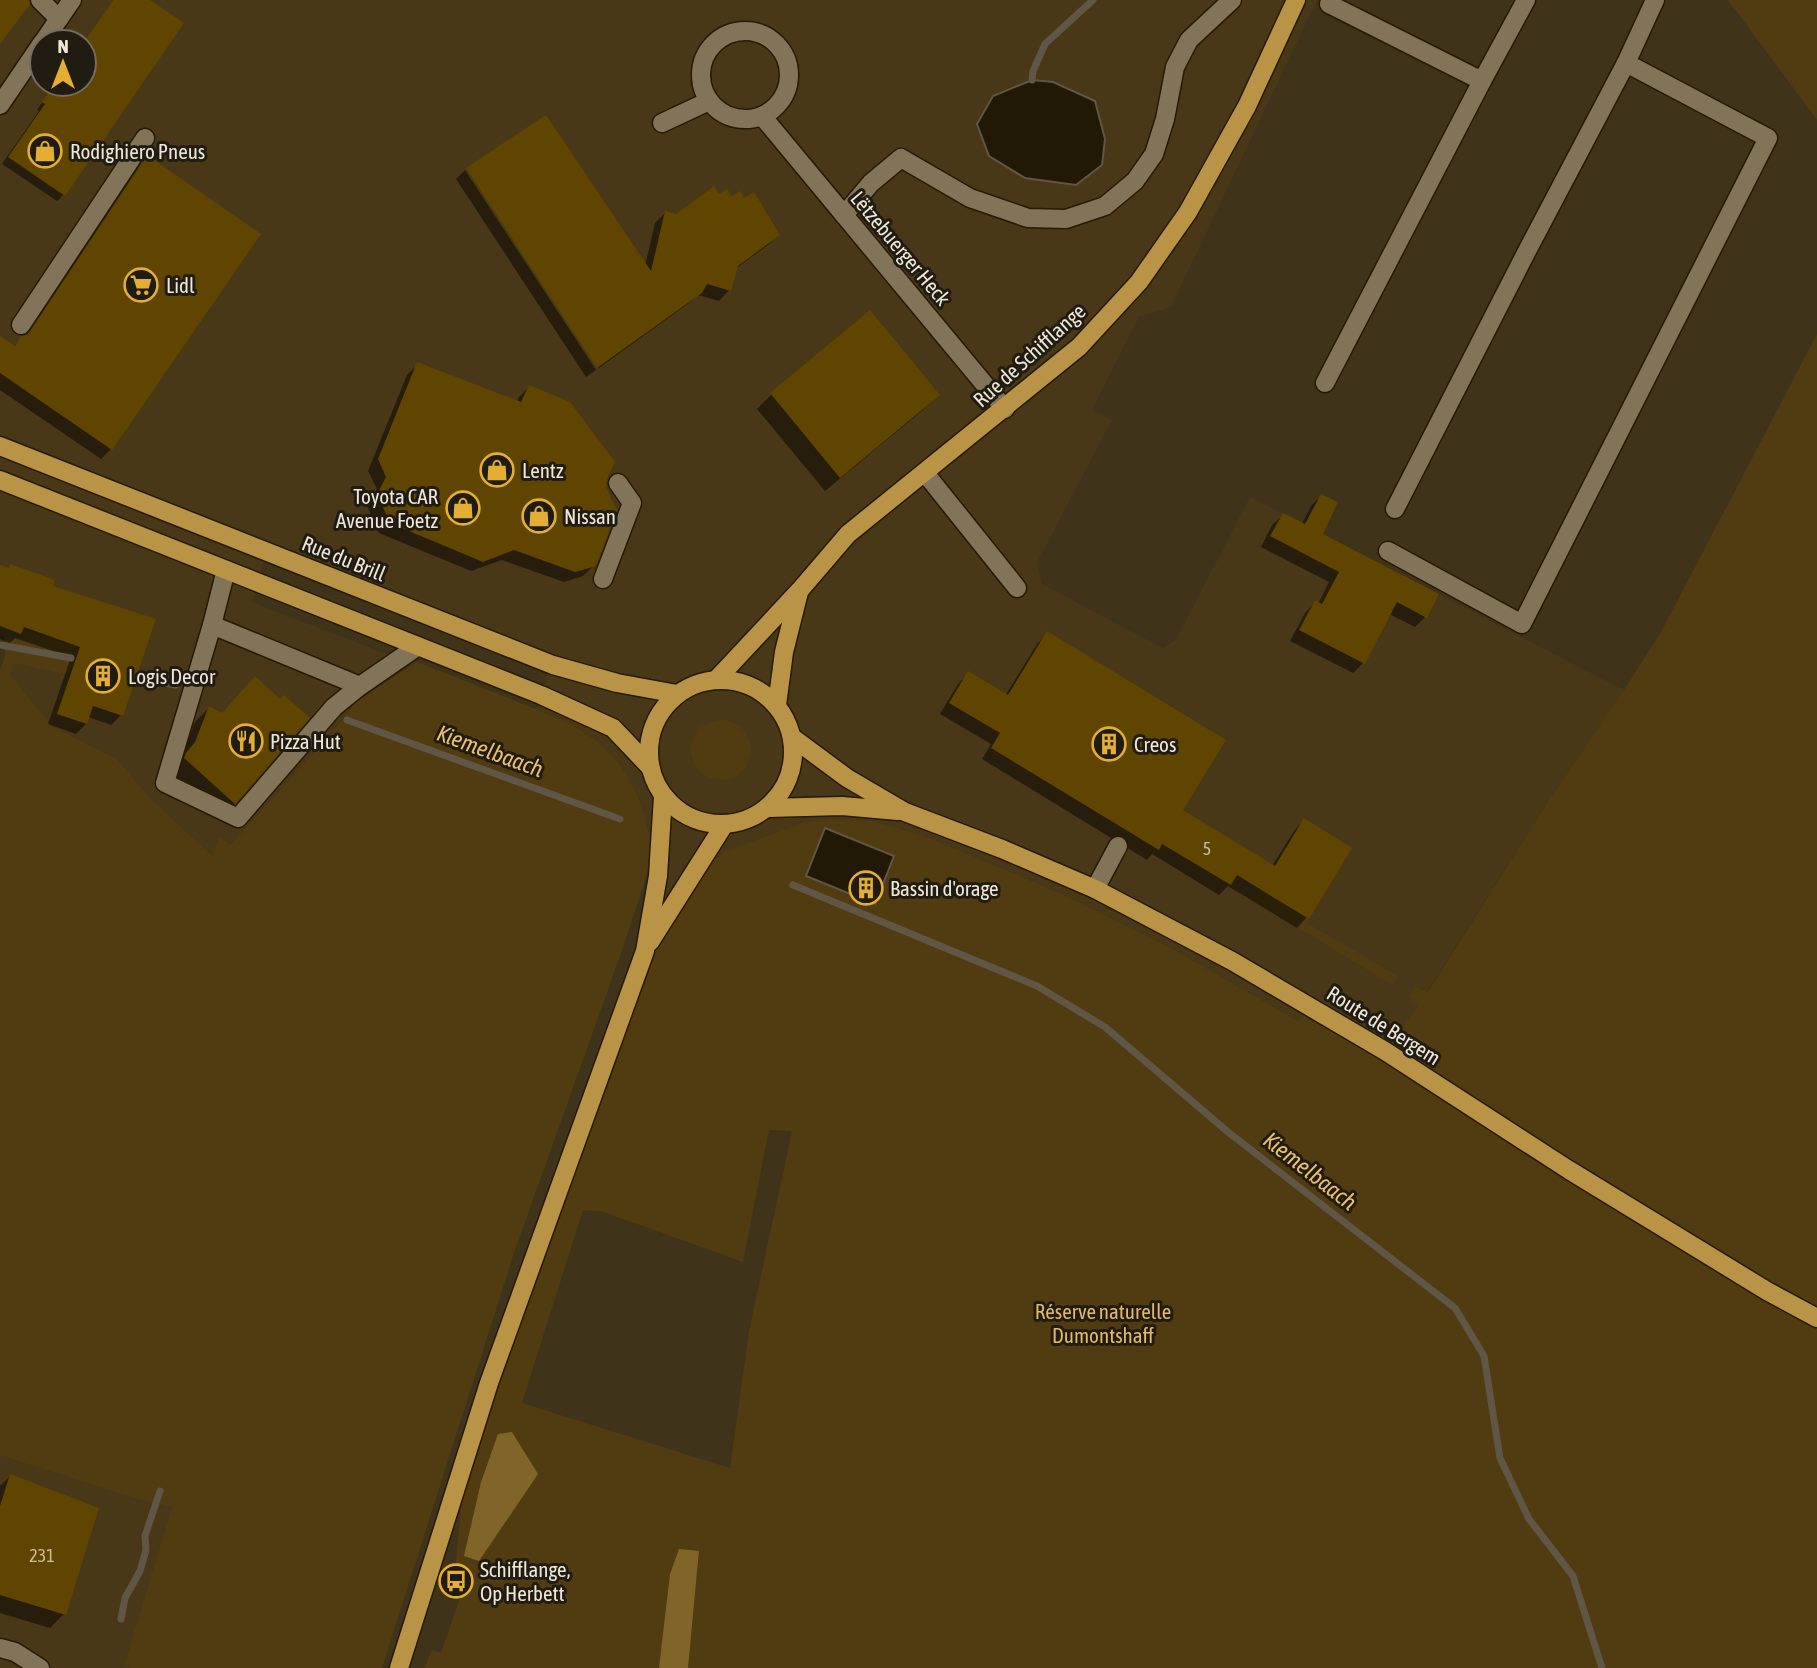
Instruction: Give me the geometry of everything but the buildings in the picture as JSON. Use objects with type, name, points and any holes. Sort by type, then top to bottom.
[{"type":"main road","name":"Rue de Schifflange","points":[[716,680],[848,534],[1079,347],[1139,282],[1181,222],[1247,106],[1296,0]]},
{"type":"main road","name":"Rue du Brill","points":[[0,446],[553,665],[617,683],[677,694]]},
{"type":"main road","points":[[0,480],[541,695],[612,729],[650,767]]},
{"type":"main road","name":"Rue de Schifflange","points":[[777,705],[784,652],[800,590]]},
{"type":"main road","points":[[716,680],[739,682],[760,691],[777,705],[793,738],[794,758],[790,777],[781,794],[768,808],[747,820],[724,825],[701,822],[680,813],[663,796],[650,767],[648,747],[653,727],[663,709],[677,694],[695,684],[716,680]]},
{"type":"main road","name":"Route de Bergem","points":[[793,738],[847,778],[905,812],[1002,849],[1095,889],[1192,939],[1326,1015],[1581,1178],[1767,1291],[1817,1318]]},
{"type":"main road","points":[[399,1668],[489,1383],[645,951],[658,876],[663,796]]},
{"type":"main road","name":"Route de Bergem","points":[[768,808],[842,806],[905,812]]},
{"type":"main road","points":[[645,951],[724,825]]},
{"type":"street","points":[[40,0],[59,19]]},
{"type":"street","points":[[53,28],[72,0]]},
{"type":"street","points":[[844,215],[871,183],[901,158],[970,198],[1028,218],[1066,219],[1105,206],[1135,181],[1154,154],[1165,119],[1175,67],[1189,40],[1232,0]]},
{"type":"street","points":[[1325,383],[1526,0]]},
{"type":"street","points":[[1395,509],[1626,63],[1655,0]]},
{"type":"street","points":[[1329,4],[1482,81]]},
{"type":"street","points":[[743,31],[758,33],[772,40],[782,51],[788,65],[789,81],[784,95],[775,107],[762,116],[733,118],[709,101],[703,90],[702,64],[715,42],[728,34],[743,31]]},
{"type":"street","points":[[1388,551],[1522,624],[1768,138],[1626,63]]},
{"type":"street","points":[[0,105],[28,64]]},
{"type":"street","points":[[662,123],[709,101]]},
{"type":"street","name":"Lëtzebuerger Heck","points":[[762,116],[1004,409]]},
{"type":"street","points":[[21,325],[145,138]]},
{"type":"street","points":[[925,473],[1017,588]]},
{"type":"street","points":[[603,579],[632,503],[618,483]]},
{"type":"street","points":[[226,570],[165,783],[238,818],[334,708],[360,686],[418,646]]},
{"type":"street","points":[[212,625],[360,686]]},
{"type":"street","points":[[1095,889],[1118,846]]},
{"type":"street","points":[[0,1648],[15,1652],[40,1668]]},
{"type":"shaded area","points":[[0,0],[1317,0],[1171,307],[1139,317],[1092,410],[1112,420],[1037,563],[1042,584],[1163,648],[1175,641],[1250,497],[1624,690],[1547,803],[1427,992],[1416,986],[1420,1004],[1385,1051],[1298,1021],[1171,948],[1060,893],[935,840],[645,951],[658,876],[648,871],[650,838],[644,812],[619,763],[597,741],[571,724],[536,709],[554,655],[269,543],[252,602],[407,662],[357,701],[230,845],[219,836],[214,857],[150,798],[117,759],[52,726],[10,674],[15,663],[77,647],[26,632],[22,641],[0,635]]},
{"type":"shaded area","points":[[1032,80],[1053,82],[1095,101],[1105,139],[1102,165],[1076,185],[1025,178],[989,156],[977,124],[993,96]]},
{"type":"shaded area","points":[[825,828],[894,856],[875,904],[806,876]]},
{"type":"shaded area","points":[[0,1401],[403,1509],[352,1668],[0,1668]]},
{"type":"shaded area","points":[[512,1432],[538,1474],[479,1561],[464,1556],[481,1482],[498,1434]]},
{"type":"shaded area","points":[[679,1549],[699,1551],[688,1668],[659,1668],[670,1574]]},
{"type":"green space","points":[[1728,0],[1817,0],[1817,120]]},
{"type":"green space","name":"Réserve naturelle Dumontshaff","points":[[1817,334],[1817,1668],[688,1668],[699,1551],[659,1668],[424,1668],[432,1650],[441,1653],[467,1577],[455,1572],[466,1456],[645,951],[685,886],[724,852],[806,822],[868,821],[894,827],[935,840],[1060,893],[1171,948],[1298,1021],[1314,1008],[1385,1051],[1419,1005],[1409,997],[1415,986],[1428,992],[1547,803],[1661,632]],"holes":[[[769,1130],[792,1131],[749,1331],[730,1468],[522,1403],[583,1210],[601,1211],[743,1262]],[[498,1435],[465,1556],[481,1482]]]},
{"type":"green space","points":[[25,631],[77,647],[68,675],[15,663],[10,674],[52,726],[117,759],[150,798],[213,856],[219,835],[230,845],[357,701],[417,662],[571,724],[597,741],[619,763],[644,812],[650,838],[648,871],[514,1253],[382,1668],[124,1666],[172,1507],[138,1499],[0,1455],[0,670],[5,656],[5,636],[21,641]]},
{"type":"green space","points":[[715,720],[727,720],[743,728],[749,738],[749,762],[743,772],[727,780],[715,780],[699,772],[691,756],[691,744],[699,728]]},
{"type":"green space","points":[[1260,889],[1309,919],[1307,923],[1398,976],[1392,985],[1253,900]]},
{"type":"waterway","points":[[1032,80],[1033,71],[1045,44],[1093,0]]},
{"type":"waterway","name":"Kiemelbaach","points":[[0,645],[71,658]]},
{"type":"waterway","name":"Kiemelbaach","points":[[158,682],[176,685]]},
{"type":"waterway","name":"Kiemelbaach","points":[[347,720],[620,819]]},
{"type":"waterway","name":"Kiemelbaach","points":[[793,885],[1037,986],[1105,1027],[1228,1132],[1455,1308],[1484,1356],[1500,1458],[1529,1519],[1573,1576],[1602,1668]]},
{"type":"waterway","points":[[121,1619],[125,1598],[140,1571],[146,1550],[145,1536],[160,1491]]},
{"type":"place","name":"Rodighiero Pneus","points":[[45,151]]},
{"type":"place","name":"Lidl","points":[[141,285]]},
{"type":"place","name":"Lentz","points":[[497,470]]},
{"type":"place","name":"Toyota CAR Avenue Foetz","points":[[463,508]]},
{"type":"place","name":"Nissan","points":[[539,516]]},
{"type":"place","name":"Logis Decor","points":[[103,676]]},
{"type":"place","name":"Pizza Hut","points":[[246,741]]},
{"type":"place","name":"Creos","points":[[1109,744]]},
{"type":"place","name":"Bassin d'orage","points":[[866,888]]},
{"type":"place","name":"Schifflange, Op Herbett","points":[[456,1581]]}]
